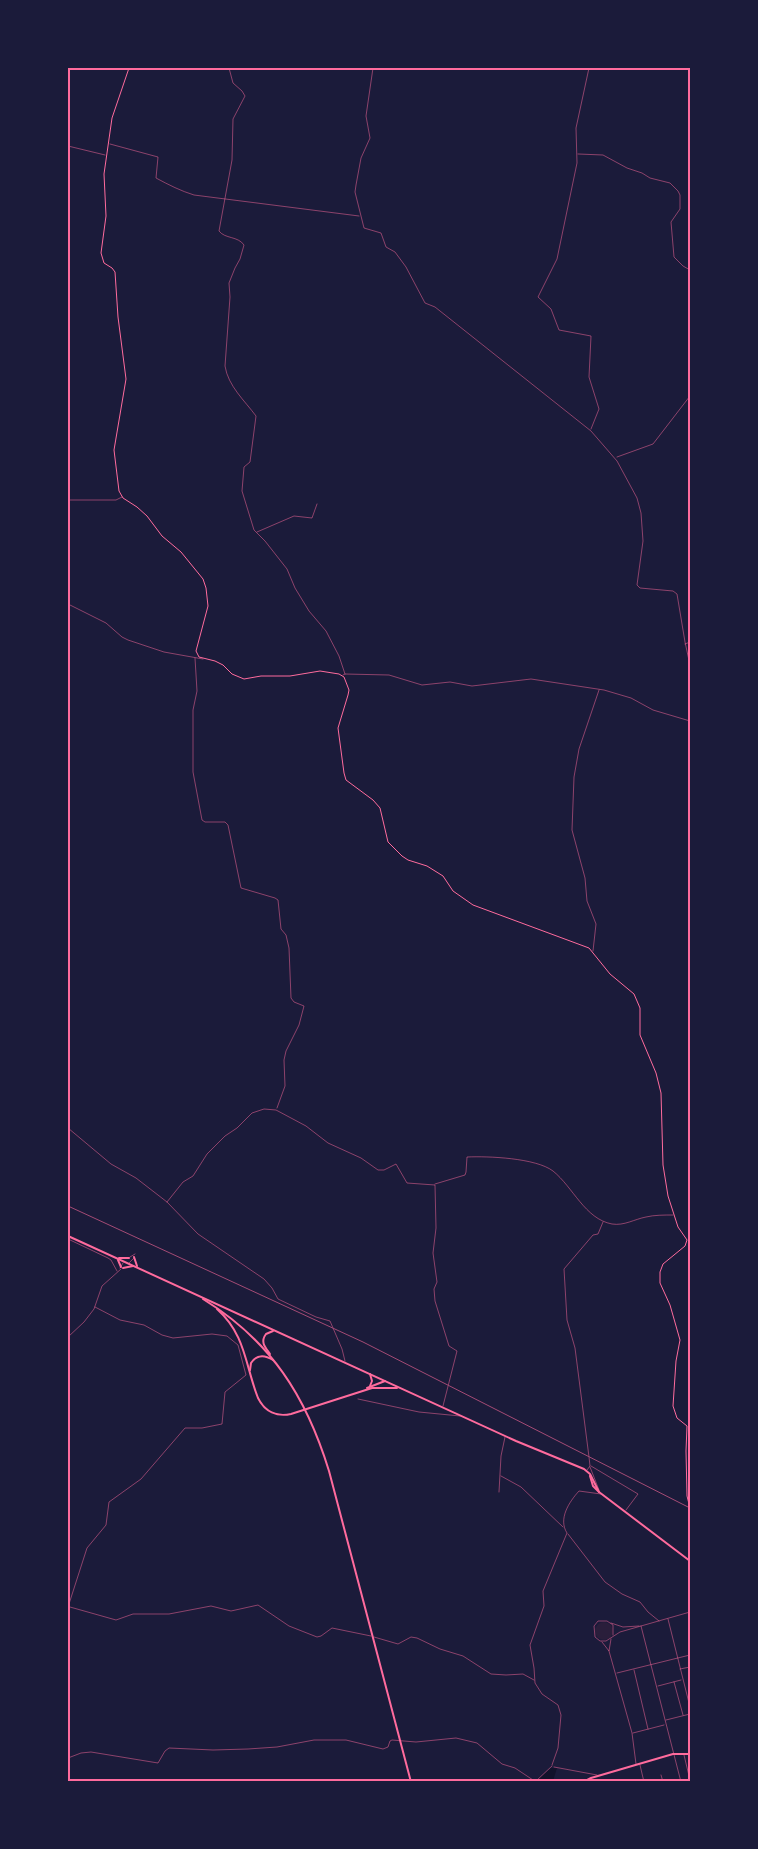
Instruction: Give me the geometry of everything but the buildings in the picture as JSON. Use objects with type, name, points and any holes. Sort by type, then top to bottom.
[{"type":"main road","points":[[68,1237],[586,1471],[590,1474],[600,1492],[690,1561]]},
{"type":"main road","points":[[135,1255],[137,1267]]},
{"type":"main road","points":[[116,1258],[130,1258]]},
{"type":"main road","points":[[116,1258],[121,1268],[137,1267]]},
{"type":"main road","points":[[194,1294],[214,1306],[244,1330],[272,1358]]},
{"type":"main road","points":[[214,1306],[228,1319],[237,1333],[258,1398],[267,1410],[277,1415],[285,1416],[300,1412],[378,1387],[400,1388]]},
{"type":"main road","points":[[276,1331],[266,1334],[263,1341],[264,1346],[300,1399],[321,1444],[411,1782]]},
{"type":"main road","points":[[250,1375],[251,1363],[258,1356],[267,1357],[276,1363]]},
{"type":"main road","points":[[369,1387],[372,1381],[370,1374]]},
{"type":"main road","points":[[358,1392],[385,1381]]},
{"type":"main road","points":[[378,1387],[385,1381]]},
{"type":"main road","points":[[583,1782],[673,1754],[690,1754]]},
{"type":"street","points":[[129,68],[114,112],[106,155],[104,174],[105,221],[101,253],[104,263],[115,272],[119,322],[126,368],[126,381],[114,450],[116,478],[119,493],[122,497],[143,512],[162,536],[180,552],[203,579],[208,606],[196,651],[199,657],[203,659]]},
{"type":"street","points":[[229,68],[233,83],[245,93],[245,96],[234,119],[232,160],[220,233],[240,240],[244,245],[240,260],[229,283],[230,297],[225,366],[226,373],[235,390],[256,416],[250,462],[244,467],[241,487],[255,532],[265,541],[287,569],[295,588],[309,611],[326,631],[339,656],[349,690],[338,728],[344,774],[346,780],[368,796],[380,808],[390,845],[408,860],[427,866],[443,876],[454,891],[473,905],[593,951],[610,974],[634,994],[639,1005],[640,1035],[656,1073],[661,1093],[663,1165],[673,1214],[678,1227],[687,1240],[687,1244],[660,1268],[660,1283],[670,1305],[680,1340],[676,1362],[673,1406],[677,1418],[687,1426],[686,1451],[690,1508]]},
{"type":"street","points":[[374,68],[366,116],[370,138],[361,158],[355,192],[364,228],[381,233],[387,248],[394,251],[400,259],[425,303],[436,307],[591,431],[615,458],[633,490],[642,514],[643,541],[638,586],[640,588],[676,592],[690,665]]},
{"type":"street","points":[[589,68],[576,128],[578,154],[557,258],[538,297],[551,309],[558,330],[592,336],[590,378],[599,409],[591,431]]},
{"type":"street","points":[[108,144],[158,157],[156,178],[166,182],[173,188],[194,195],[361,216]]},
{"type":"street","points":[[68,146],[106,155]]},
{"type":"street","points":[[578,154],[602,155],[657,181],[670,183],[678,190],[680,209],[671,222],[674,257],[690,270]]},
{"type":"street","points":[[615,458],[653,444],[690,396]]},
{"type":"street","points":[[68,500],[116,500],[122,497]]},
{"type":"street","points":[[255,532],[294,516],[312,518],[317,504]]},
{"type":"street","points":[[68,604],[106,623],[128,640],[164,652],[220,663],[232,674],[244,678],[290,676],[320,671],[344,675],[389,675],[422,684],[450,682],[472,686],[531,679],[599,689],[631,698],[653,710],[690,721]]},
{"type":"street","points":[[685,644],[690,642]]},
{"type":"street","points":[[195,658],[197,691],[193,710],[193,772],[201,818],[205,822],[223,822],[228,825],[241,888],[278,900],[281,930],[286,935],[289,948],[291,998],[293,1002],[304,1006],[299,1025],[286,1051],[284,1088],[276,1110]]},
{"type":"street","points":[[593,951],[596,924],[587,901],[585,878],[572,830],[574,777],[579,749],[599,689]]},
{"type":"street","points":[[167,1202],[183,1182],[193,1176],[209,1152],[252,1113],[264,1109],[276,1110],[306,1126],[328,1143],[361,1158],[378,1170],[384,1170],[396,1164],[407,1183],[434,1185],[465,1174],[467,1157],[528,1162],[553,1171],[576,1194],[580,1202],[590,1212],[605,1222],[619,1224],[645,1217],[673,1214]]},
{"type":"street","points":[[68,1128],[111,1164],[144,1184],[167,1202],[198,1234],[264,1279],[278,1299],[330,1322],[342,1349],[345,1363]]},
{"type":"street","points":[[434,1185],[436,1229],[433,1253],[437,1282],[434,1289],[435,1301],[449,1346],[457,1351],[443,1407]]},
{"type":"street","points":[[563,1527],[563,1519],[566,1512],[579,1491],[600,1492],[590,1466],[575,1348],[567,1320],[564,1269],[590,1238],[594,1234],[598,1234],[603,1222],[605,1222]]},
{"type":"street","points":[[68,1237],[111,1260],[117,1272]]},
{"type":"street","points":[[121,1268],[125,1262],[135,1255]]},
{"type":"street","points":[[68,1337],[84,1322],[95,1307],[102,1286],[135,1255]]},
{"type":"street","points":[[95,1307],[120,1320],[138,1324],[173,1338],[212,1334],[227,1336],[238,1345],[246,1375],[225,1392],[222,1425],[186,1428],[141,1479],[109,1502],[106,1525],[87,1548],[68,1607],[116,1620],[133,1614],[169,1614],[211,1606],[231,1611],[258,1605],[289,1626],[317,1637],[332,1628],[396,1644],[414,1637],[440,1649],[463,1656],[491,1674],[523,1674],[534,1679]]},
{"type":"street","points":[[358,1399],[419,1412],[462,1416]]},
{"type":"street","points":[[500,1492],[501,1456],[505,1436]]},
{"type":"street","points":[[586,1471],[590,1466]]},
{"type":"street","points":[[590,1466],[638,1494],[624,1511]]},
{"type":"street","points":[[501,1476],[521,1487],[563,1527],[604,1582],[622,1594],[640,1602],[659,1621]]},
{"type":"street","points":[[68,1758],[81,1753],[92,1752],[158,1764],[165,1751],[169,1748],[213,1750],[277,1747],[311,1740],[346,1740],[383,1750],[388,1747],[392,1740],[416,1742],[461,1738],[477,1743],[503,1765],[515,1768],[534,1780],[552,1766],[558,1748],[561,1715],[558,1705],[542,1694],[537,1688],[534,1679],[530,1645],[544,1606],[543,1591],[567,1533]]},
{"type":"street","points":[[600,1641],[606,1641],[620,1632],[690,1612]]},
{"type":"street","points":[[668,1619],[690,1707]]},
{"type":"street","points":[[641,1626],[623,1626],[601,1620],[594,1626],[593,1634],[609,1651],[644,1782]]},
{"type":"street","points":[[611,1623],[614,1629],[614,1636]]},
{"type":"street","points":[[641,1626],[681,1782]]},
{"type":"street","points":[[609,1651],[612,1638]]},
{"type":"street","points":[[615,1673],[690,1655]]},
{"type":"street","points":[[680,1669],[690,1667]]},
{"type":"street","points":[[634,1669],[648,1729]]},
{"type":"street","points":[[656,1687],[683,1680]]},
{"type":"street","points":[[674,1682],[683,1715]]},
{"type":"street","points":[[665,1720],[690,1714]]},
{"type":"street","points":[[632,1733],[666,1725]]},
{"type":"street","points":[[684,1754],[690,1780]]},
{"type":"street","points":[[552,1766],[598,1776]]},
{"type":"street","points":[[661,1774],[662,1782]]},
{"type":"shaded area","points":[[600,1622],[608,1622],[613,1627],[611,1638],[600,1640],[595,1635],[595,1627]]},
{"type":"shaded area","points":[[551,1768],[557,1768],[553,1781],[535,1782]]},
{"type":"railway","points":[[68,1206],[363,1342],[690,1508]]}]
